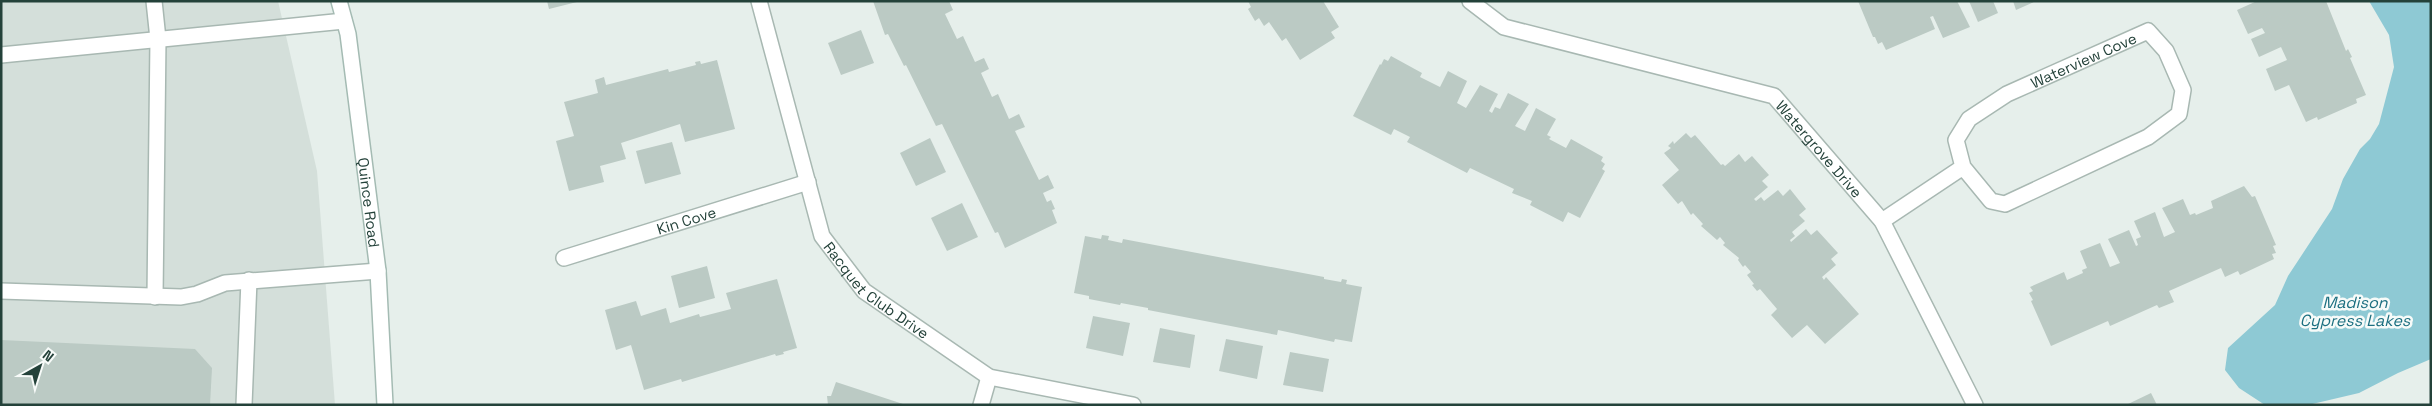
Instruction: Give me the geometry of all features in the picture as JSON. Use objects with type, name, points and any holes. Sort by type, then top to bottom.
[{"type":"street","points":[[154,1],[158,39],[154,297]]},
{"type":"street","name":"Quince Road","points":[[338,1],[348,34],[378,271],[385,405]]},
{"type":"street","name":"Racquet Club Drive","points":[[759,1],[822,236],[864,291],[989,377],[1133,405]]},
{"type":"street","name":"Watergrove Drive","points":[[1470,1],[1504,28],[1774,96],[1882,222],[1975,405]]},
{"type":"street","points":[[1,55],[344,21]]},
{"type":"street","name":"Waterview Cove","points":[[2148,31],[2166,51],[2183,90],[2179,114],[2148,138],[2005,204],[1992,201],[1963,167],[1956,140],[1969,119],[2007,94],[2148,31]]},
{"type":"street","points":[[1882,222],[1963,167]]},
{"type":"street","name":"Kin Cove","points":[[564,258],[808,182]]},
{"type":"street","points":[[1,291],[181,297],[197,294],[218,284],[378,271]]},
{"type":"street","points":[[244,405],[249,280]]},
{"type":"street","points":[[981,405],[989,377]]},
{"type":"shaded area","points":[[1,1],[278,1],[317,171],[335,405],[1,405]]},
{"type":"water","name":"Madison Cypress Lakes","points":[[2369,1],[2431,1],[2431,359],[2359,393],[2308,405],[2265,405],[2239,388],[2225,370],[2228,348],[2275,305],[2288,276],[2332,209],[2343,179],[2360,149],[2370,139],[2379,124],[2394,67],[2389,35]]},
{"type":"building","points":[[547,1],[577,1],[577,2],[549,9]]},
{"type":"building","points":[[873,1],[949,1],[953,10],[945,14],[957,39],[963,36],[975,62],[984,58],[989,69],[981,73],[992,97],[998,94],[1009,119],[1019,114],[1025,127],[1015,131],[1039,180],[1048,175],[1054,188],[1043,193],[1047,202],[1051,200],[1055,209],[1052,210],[1057,223],[1005,248],[998,232],[995,233],[942,124],[936,126],[906,65],[904,66],[888,34],[885,35]]},
{"type":"building","points":[[1248,1],[1323,1],[1339,27],[1331,32],[1335,38],[1300,60],[1286,38],[1282,41],[1269,22],[1264,26],[1259,18],[1255,21],[1248,9],[1251,7]]},
{"type":"building","points":[[1858,1],[1957,1],[1970,27],[1943,38],[1933,16],[1930,17],[1935,29],[1886,50],[1882,42],[1878,44],[1875,37],[1873,37]]},
{"type":"building","points":[[1969,1],[1993,1],[1998,13],[1978,22]]},
{"type":"building","points":[[2013,1],[2036,1],[2016,10]]},
{"type":"building","points":[[2257,1],[2326,1],[2346,51],[2348,49],[2352,57],[2350,58],[2366,95],[2356,99],[2357,103],[2318,120],[2317,117],[2306,122],[2289,85],[2275,91],[2266,69],[2287,60],[2281,47],[2259,57],[2251,39],[2265,33],[2262,28],[2248,34],[2237,10]]},
{"type":"building","points":[[861,30],[874,63],[841,75],[828,43]]},
{"type":"building","points":[[1391,56],[1422,73],[1420,77],[1440,87],[1448,71],[1467,81],[1457,103],[1466,108],[1480,85],[1498,94],[1489,111],[1492,113],[1495,107],[1500,109],[1508,93],[1529,104],[1515,126],[1525,131],[1536,108],[1556,119],[1547,135],[1551,137],[1549,139],[1566,148],[1571,139],[1603,157],[1601,161],[1605,164],[1602,169],[1605,171],[1580,218],[1568,212],[1563,222],[1530,205],[1532,201],[1512,193],[1514,189],[1470,168],[1467,173],[1407,142],[1410,137],[1394,129],[1391,135],[1353,116],[1380,64],[1384,59],[1388,61]]},
{"type":"building","points":[[717,60],[735,129],[685,142],[680,124],[621,143],[626,159],[600,166],[604,182],[569,191],[556,141],[574,136],[564,102],[598,93],[595,80],[604,77],[606,85],[668,69],[669,72],[696,65],[695,62],[700,61],[701,64]]},
{"type":"building","points":[[1686,133],[1691,138],[1695,135],[1721,165],[1725,166],[1739,154],[1745,162],[1752,156],[1769,175],[1762,181],[1768,187],[1754,199],[1756,201],[1761,197],[1764,201],[1778,190],[1783,196],[1790,189],[1806,209],[1799,215],[1805,221],[1792,232],[1795,236],[1790,240],[1791,242],[1806,229],[1811,235],[1817,230],[1838,253],[1831,259],[1836,265],[1822,277],[1824,280],[1826,277],[1859,314],[1825,344],[1807,325],[1792,338],[1771,315],[1777,309],[1760,289],[1757,291],[1752,285],[1754,284],[1747,275],[1751,272],[1745,265],[1743,267],[1738,260],[1739,258],[1723,245],[1725,243],[1720,237],[1717,240],[1701,226],[1703,224],[1693,213],[1691,215],[1682,201],[1678,204],[1662,185],[1679,170],[1664,153],[1671,148],[1668,146],[1673,141],[1674,144]]},
{"type":"building","points":[[930,138],[946,172],[916,186],[900,153]]},
{"type":"building","points":[[672,142],[681,174],[645,184],[636,151]]},
{"type":"building","points":[[2244,186],[2252,197],[2255,196],[2276,245],[2273,246],[2276,253],[2272,254],[2274,259],[2240,275],[2238,271],[2225,277],[2221,268],[2169,291],[2174,302],[2159,308],[2157,305],[2110,326],[2108,321],[2051,346],[2031,301],[2033,300],[2029,293],[2033,291],[2030,287],[2064,272],[2067,280],[2083,273],[2082,270],[2087,268],[2080,251],[2100,243],[2110,267],[2120,263],[2108,239],[2129,230],[2136,246],[2138,245],[2136,239],[2141,237],[2134,221],[2155,212],[2164,237],[2175,232],[2162,208],[2183,199],[2190,215],[2195,213],[2196,215],[2213,208],[2211,201]]},
{"type":"building","points":[[962,203],[978,237],[947,251],[931,218]]},
{"type":"building","points":[[1102,235],[1109,236],[1108,240],[1122,243],[1123,239],[1324,277],[1324,279],[1341,282],[1342,279],[1347,280],[1346,284],[1362,287],[1352,342],[1335,339],[1334,342],[1278,330],[1277,335],[1148,310],[1148,308],[1089,299],[1089,296],[1074,293],[1085,236],[1101,239]]},
{"type":"building","points":[[707,266],[715,298],[679,308],[671,276]]},
{"type":"building","points":[[777,279],[797,348],[783,352],[784,354],[776,356],[775,354],[682,382],[681,379],[644,390],[631,345],[616,350],[605,310],[636,301],[641,316],[666,308],[670,323],[699,314],[700,317],[731,309],[726,293]]},
{"type":"building","points":[[1093,316],[1130,323],[1123,356],[1086,348]]},
{"type":"building","points":[[1160,328],[1195,335],[1190,368],[1153,362]]},
{"type":"building","points":[[1226,339],[1263,346],[1257,379],[1219,371]]},
{"type":"building","points":[[1,340],[195,349],[212,368],[210,405],[1,405]]},
{"type":"building","points":[[1290,352],[1329,359],[1323,392],[1283,385]]},
{"type":"building","points":[[836,382],[903,405],[828,405],[827,396],[831,396]]},
{"type":"building","points":[[2151,393],[2157,405],[2126,405]]}]
